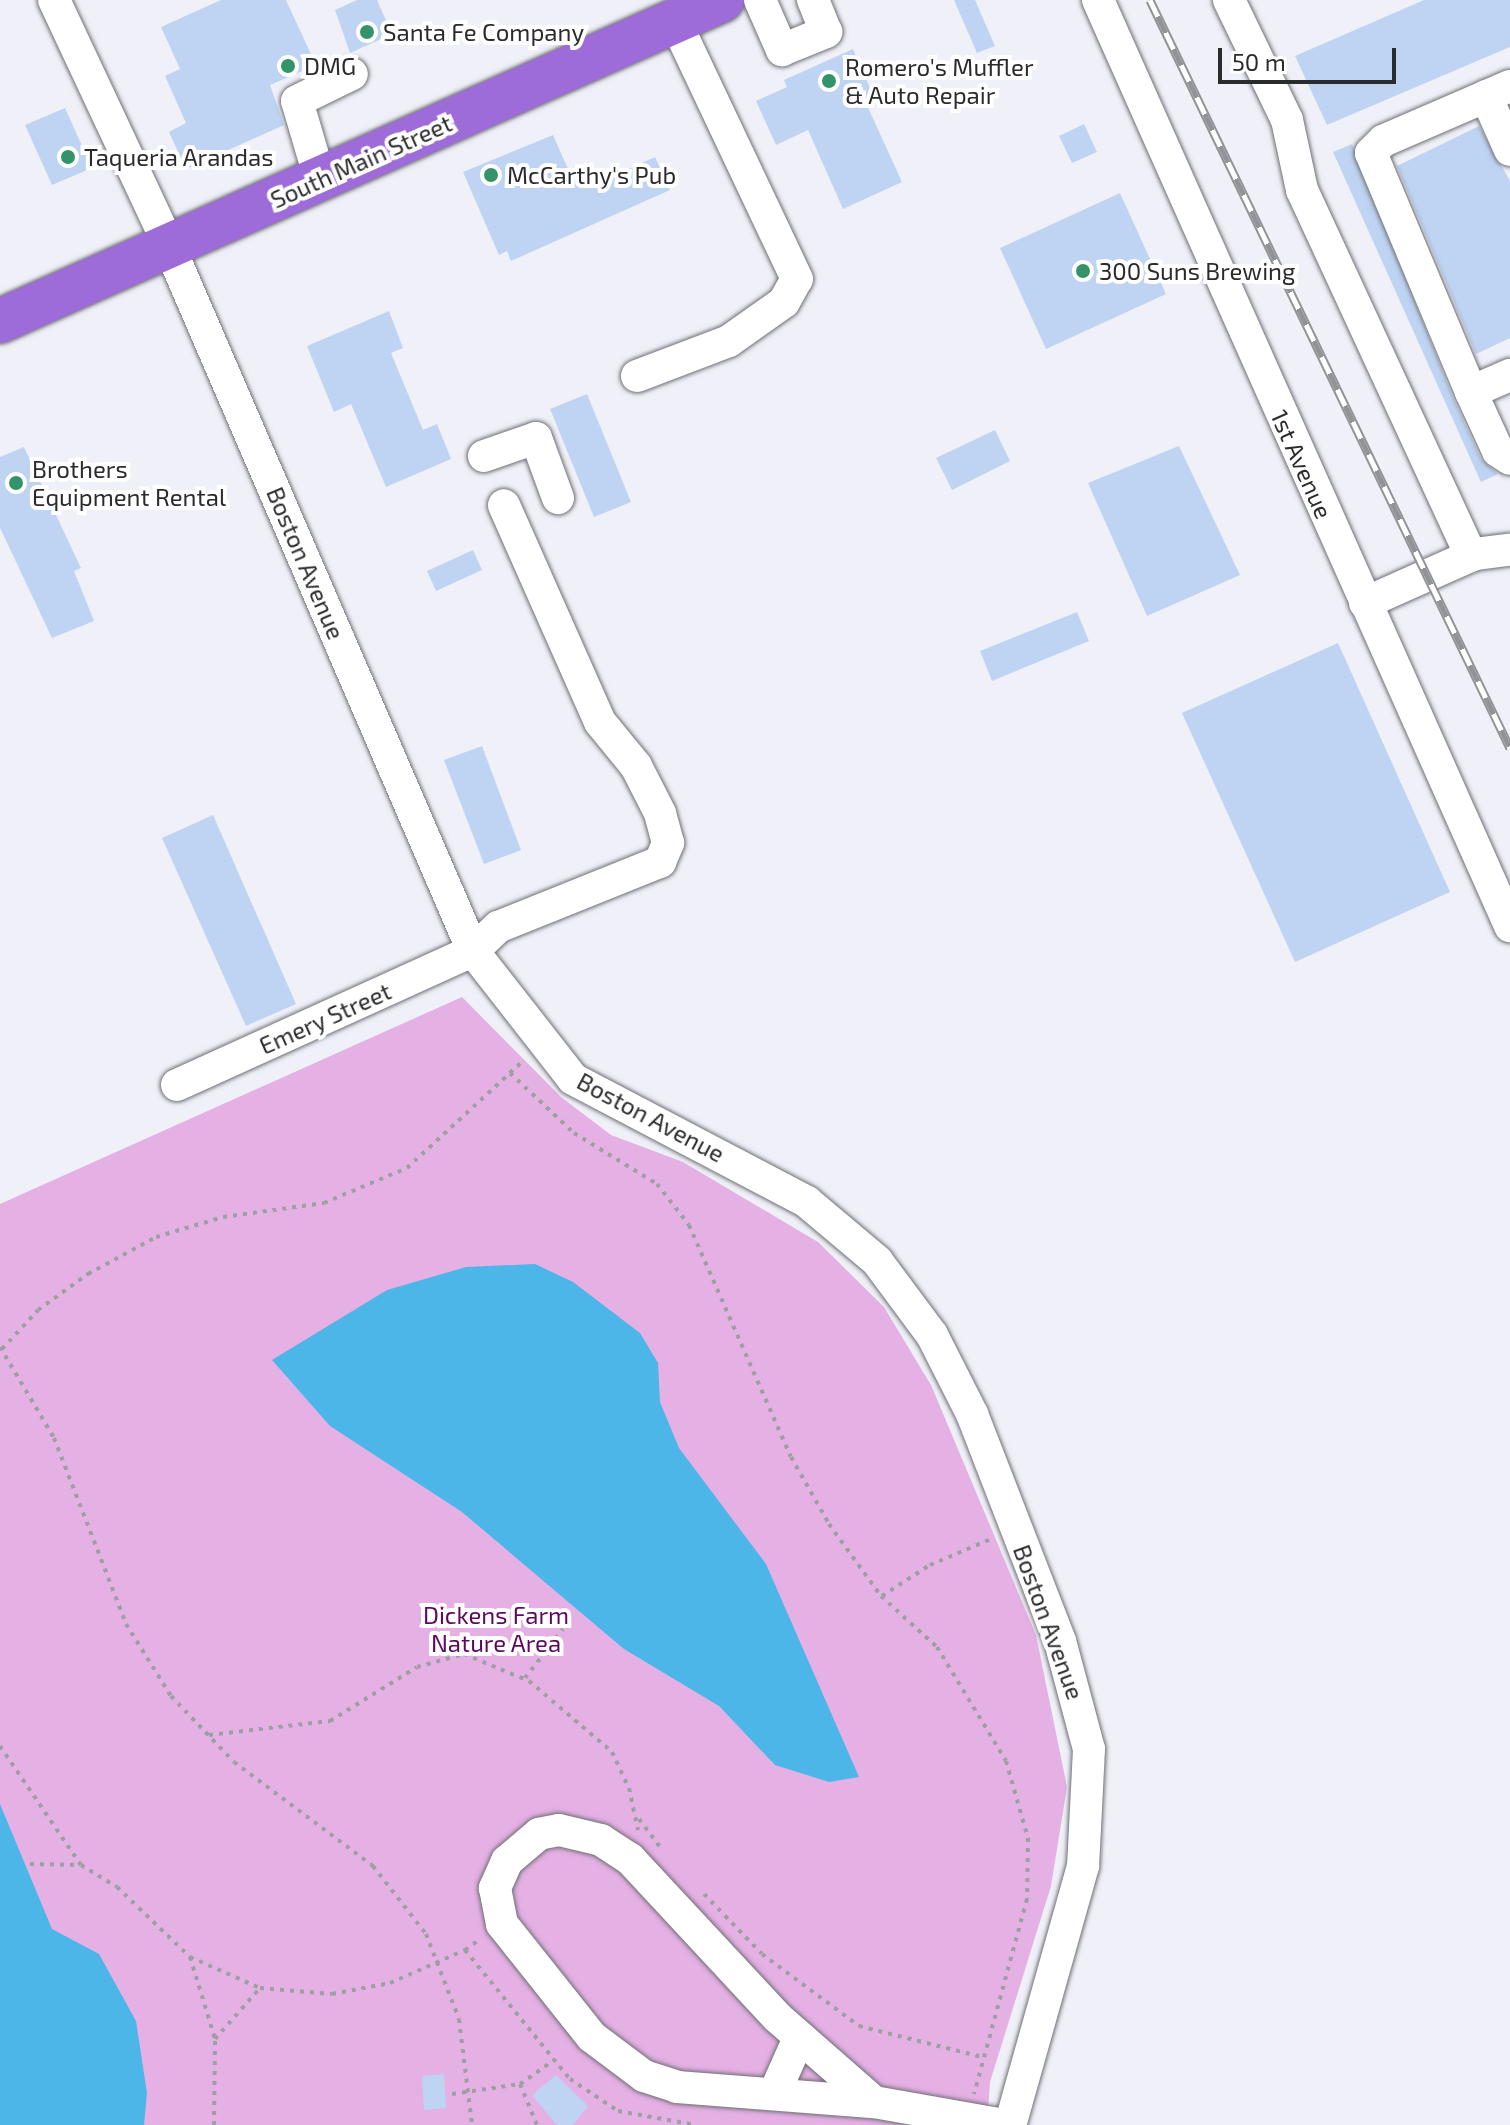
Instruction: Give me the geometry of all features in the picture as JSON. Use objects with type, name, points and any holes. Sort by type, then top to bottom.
[{"type":"highway","name":"South Main Street","points":[[0,321],[722,0]]},
{"type":"street","name":"Boston Avenue","points":[[54,0],[169,246],[473,951],[573,1079],[807,1202],[877,1261],[939,1348],[972,1414],[1076,1690],[1089,1749],[1089,1806],[1083,1866],[1010,2125]]},
{"type":"street","points":[[760,0],[782,50],[826,32],[813,0]]},
{"type":"street","name":"1st Avenue","points":[[1098,0],[1510,926]]},
{"type":"street","points":[[1229,0],[1287,120],[1302,190],[1473,555]]},
{"type":"street","points":[[637,376],[729,341],[784,302],[797,279],[675,21]]},
{"type":"street","points":[[320,179],[297,101],[352,74]]},
{"type":"street","points":[[1510,150],[1498,91],[1383,141],[1371,153],[1471,392],[1498,451],[1510,459]]},
{"type":"street","points":[[1471,392],[1510,375]]},
{"type":"street","points":[[484,456],[536,438],[558,498]]},
{"type":"street","name":"Emery Street","points":[[177,1085],[473,951],[498,927],[660,862],[668,843],[636,766],[600,722],[563,645],[504,505]]},
{"type":"street","points":[[1473,555],[1488,536],[1510,526]]},
{"type":"street","points":[[1365,603],[1473,555],[1510,550]]},
{"type":"street","points":[[874,2102],[799,2038],[652,1862],[578,1831],[539,1834],[507,1861],[495,1888],[496,1907],[523,1951],[616,2060],[677,2087],[775,2092],[874,2102],[1004,2125]]},
{"type":"street","points":[[775,2092],[799,2038]]},
{"type":"path","points":[[472,2125],[471,2095],[459,2019],[440,1962],[373,1866],[290,1807],[209,1735],[171,1696],[126,1624],[54,1438],[1,1348],[38,1310],[88,1274],[156,1237],[223,1217],[324,1203],[407,1168],[542,1043]]},
{"type":"path","points":[[510,1073],[574,1133],[657,1184],[689,1225],[791,1457],[881,1596],[937,1647],[969,1690],[1006,1761],[1028,1838],[1027,1899],[983,2057],[971,2118]]},
{"type":"path","points":[[881,1596],[930,1565],[1015,1529]]},
{"type":"path","points":[[525,1678],[563,1629]]},
{"type":"path","points":[[209,1735],[330,1721],[446,1655],[494,1662],[525,1678],[612,1752],[652,1862]]},
{"type":"path","points":[[0,1746],[81,1865],[117,1887],[190,1957],[260,1988],[332,1994],[390,1983],[465,1950],[570,2079],[618,2111],[696,2125]]},
{"type":"path","points":[[638,1817],[652,1862]]},
{"type":"path","points":[[30,1864],[81,1865]]},
{"type":"path","points":[[698,1888],[774,1963],[859,2026],[983,2057]]},
{"type":"path","points":[[190,1957],[215,2039],[214,2125]]},
{"type":"path","points":[[215,2039],[260,1988]]},
{"type":"path","points":[[452,2094],[471,2095],[520,2084],[554,2060]]},
{"type":"path","points":[[520,2084],[537,2125]]},
{"type":"green space","name":"Dickens Farm Nature Area","points":[[462,997],[561,1097],[611,1135],[683,1162],[818,1242],[884,1307],[931,1385],[1036,1635],[1067,1787],[1051,1886],[990,2082],[987,2125],[0,2125],[0,1204]]},
{"type":"water","points":[[535,1264],[573,1282],[640,1333],[658,1363],[660,1402],[679,1448],[766,1564],[859,1777],[829,1782],[775,1765],[719,1706],[624,1649],[462,1512],[330,1426],[272,1360],[387,1290],[466,1267]]},
{"type":"water","points":[[0,1804],[52,1929],[99,1954],[136,2021],[147,2093],[144,2125],[0,2125]]},
{"type":"building","points":[[221,0],[286,0],[316,65],[270,85],[284,125],[186,169],[169,132],[186,123],[165,76],[180,69],[161,27]]},
{"type":"building","points":[[357,0],[377,0],[392,34],[350,53],[335,10]]},
{"type":"building","points":[[954,0],[975,0],[995,46],[977,53]]},
{"type":"building","points":[[1424,0],[1510,0],[1510,47],[1327,125],[1295,56]]},
{"type":"building","points":[[853,49],[875,99],[866,103],[902,182],[843,209],[808,130],[776,145],[756,101],[787,87],[784,80]]},
{"type":"building","points":[[65,108],[92,168],[52,185],[25,125]]},
{"type":"building","points":[[1084,124],[1097,152],[1072,163],[1059,136]]},
{"type":"building","points":[[1479,126],[1510,181],[1510,338],[1476,354],[1397,166]]},
{"type":"building","points":[[553,135],[573,180],[590,172],[595,184],[655,157],[670,190],[511,261],[507,251],[499,255],[463,172]]},
{"type":"building","points":[[1352,144],[1454,400],[1481,459],[1498,474],[1481,482],[1333,152]]},
{"type":"building","name":"300 Suns Brewing","points":[[1120,193],[1166,294],[1046,349],[1000,248]]},
{"type":"building","points":[[389,311],[403,348],[391,353],[423,430],[437,424],[451,459],[386,487],[351,404],[334,412],[307,346]]},
{"type":"building","points":[[587,394],[631,502],[594,517],[550,409]]},
{"type":"building","points":[[995,430],[1010,461],[952,490],[936,458]]},
{"type":"building","points":[[1179,446],[1240,575],[1147,616],[1088,483]]},
{"type":"building","points":[[24,447],[81,568],[74,571],[94,621],[52,638],[0,528],[0,457]]},
{"type":"building","points":[[473,550],[482,570],[436,591],[427,571]]},
{"type":"building","points":[[1077,612],[1089,641],[992,681],[980,651]]},
{"type":"building","points":[[1338,643],[1450,892],[1295,962],[1182,713]]},
{"type":"building","points":[[482,746],[521,850],[484,864],[444,760]]},
{"type":"building","points":[[213,815],[296,1004],[246,1026],[162,838]]},
{"type":"building","points":[[444,2074],[446,2108],[424,2110],[422,2076]]},
{"type":"building","points":[[556,2075],[588,2106],[573,2125],[557,2125],[532,2095]]},
{"type":"railway","points":[[1150,0],[1510,748]]},
{"type":"place","name":"Santa Fe Company","points":[[367,32]]},
{"type":"place","name":"DMG","points":[[288,66]]},
{"type":"place","name":"Romero's Muffler & Auto Repair","points":[[829,81]]},
{"type":"place","name":"Taqueria Arandas","points":[[68,157]]},
{"type":"place","name":"McCarthy's Pub","points":[[491,175]]},
{"type":"place","name":"300 Suns Brewing","points":[[1083,271]]},
{"type":"place","name":"Brothers Equipment Rental","points":[[16,483]]}]
